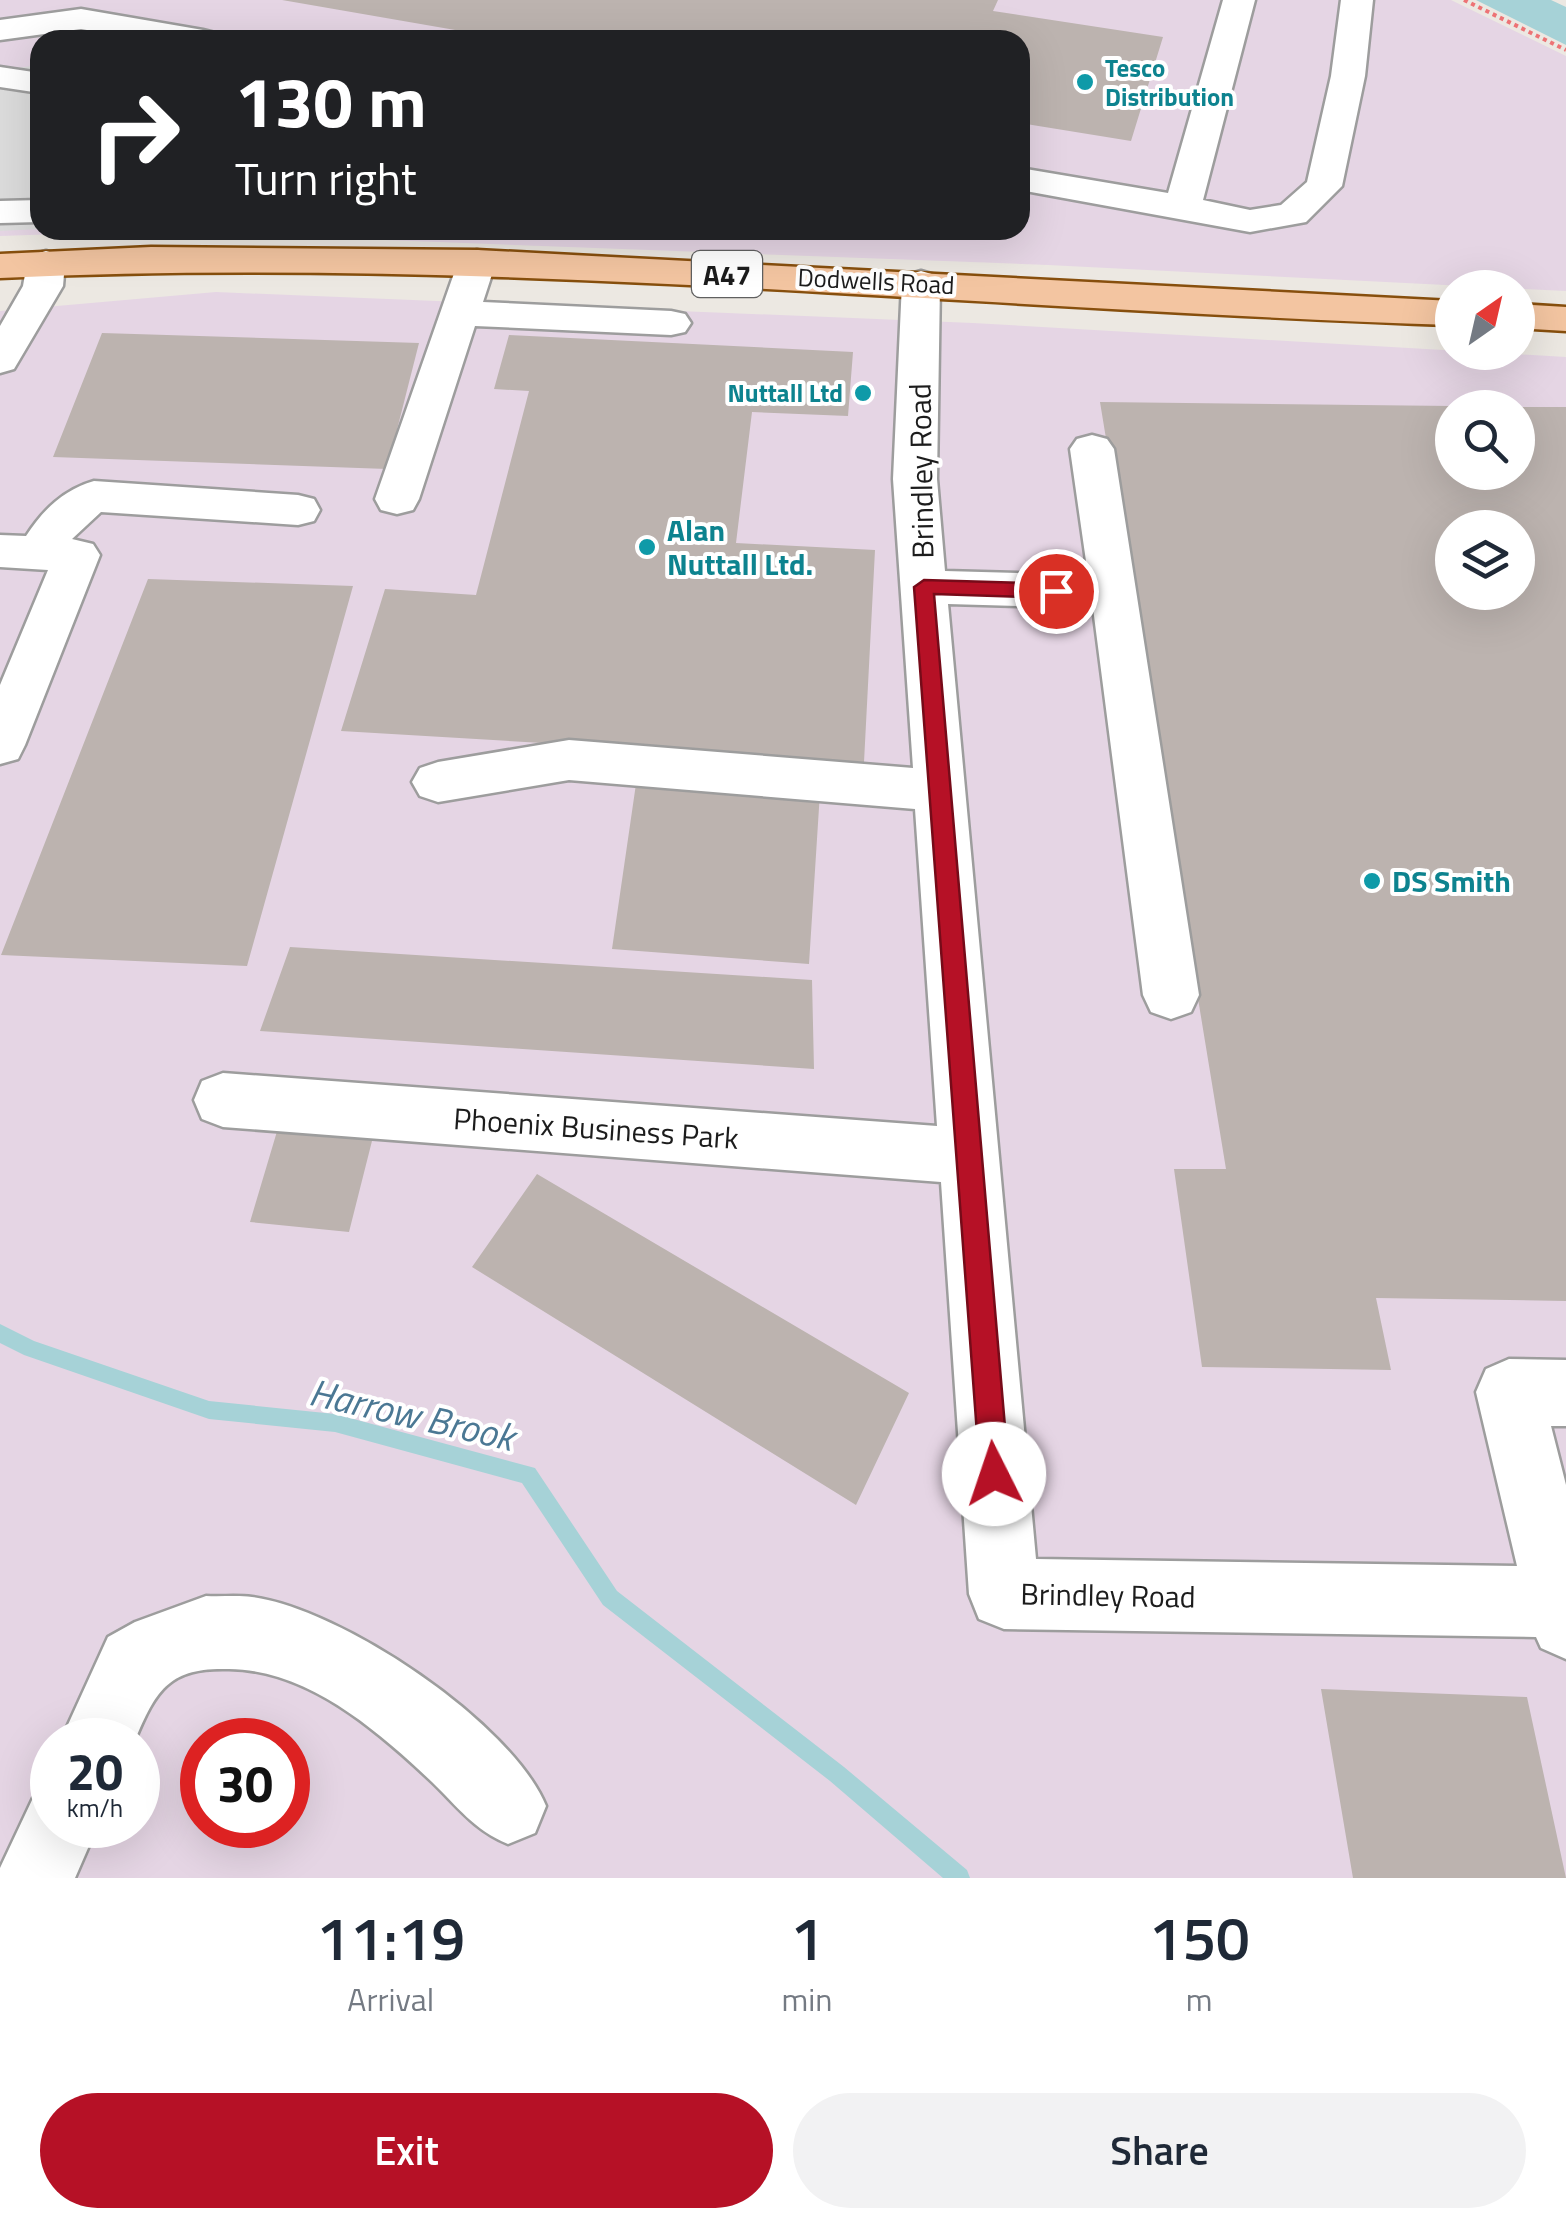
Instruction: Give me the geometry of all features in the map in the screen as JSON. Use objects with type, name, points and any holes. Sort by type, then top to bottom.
[{"type":"main road","name":"Dodwells Road","points":[[0,266],[151,260],[477,262],[1435,312]]},
{"type":"main road","points":[[1535,317],[1566,319]]},
{"type":"street","points":[[8,0],[80,19],[144,30]]},
{"type":"street","points":[[1183,207],[1238,0]]},
{"type":"street","points":[[1030,181],[1250,221],[1293,214],[1324,186],[1348,76],[1357,0]]},
{"type":"street","points":[[0,30],[80,19]]},
{"type":"street","points":[[0,77],[30,82]]},
{"type":"street","points":[[0,212],[30,211]]},
{"type":"street","points":[[397,499],[477,262]]},
{"type":"street","points":[[0,360],[43,286],[46,263]]},
{"type":"street","name":"Brindley Road","points":[[921,283],[915,479],[1004,1594],[1565,1609]]},
{"type":"street","points":[[460,313],[671,324]]},
{"type":"street","points":[[1092,449],[1171,995]]},
{"type":"street","points":[[20,552],[94,496],[298,510]]},
{"type":"street","points":[[0,744],[77,555],[20,552]]},
{"type":"street","points":[[924,587],[1114,592]]},
{"type":"street","points":[[438,782],[569,760],[940,792]]},
{"type":"street","name":"Phoenix Business Park","points":[[223,1100],[969,1156]]},
{"type":"street","points":[[1565,1609],[1509,1392],[1566,1393]]},
{"type":"street","points":[[108,1718],[133,1664],[178,1638],[216,1630],[277,1640],[345,1668],[394,1699],[460,1753],[508,1806]]},
{"type":"street","points":[[36,1878],[50,1848]]},
{"type":"path","points":[[1464,0],[1566,50]]},
{"type":"shaded area","points":[[0,0],[1451,0],[1566,56],[1566,291],[1535,289],[1535,270],[1435,270],[1435,284],[1048,265],[385,240],[1030,240],[1030,30],[30,30],[30,235],[0,236]]},
{"type":"shaded area","points":[[30,66],[30,230],[0,231],[0,70]]},
{"type":"shaded area","points":[[216,292],[973,323],[1435,349],[1435,370],[1535,370],[1535,355],[1566,357],[1566,1878],[0,1878],[0,311]]},
{"type":"water","points":[[1476,0],[1551,0],[1566,7],[1566,45]]},
{"type":"building","name":"Tesco Distribution","points":[[282,0],[998,0],[993,11],[1163,37],[1131,141],[1030,125],[1030,30],[455,30]]},
{"type":"building","points":[[102,333],[419,343],[387,469],[53,457]]},
{"type":"building","name":"Alan Nuttall Ltd.","points":[[509,335],[853,352],[848,416],[752,412],[736,543],[875,550],[864,762],[341,731],[385,589],[476,595],[529,391],[494,389]]},
{"type":"building","name":"DS Smith","points":[[1100,402],[1435,406],[1435,490],[1535,490],[1535,407],[1566,407],[1566,1301],[1376,1298],[1391,1370],[1202,1367],[1174,1169],[1226,1169]]},
{"type":"building","points":[[148,579],[353,586],[247,966],[1,955]]},
{"type":"building","points":[[637,777],[820,792],[809,964],[612,949]]},
{"type":"building","points":[[290,947],[812,980],[814,1069],[260,1031]]},
{"type":"building","points":[[278,1128],[373,1137],[349,1232],[250,1222]]},
{"type":"building","points":[[537,1174],[909,1393],[856,1505],[472,1267]]},
{"type":"building","points":[[1321,1689],[1527,1697],[1566,1878],[1353,1878]]},
{"type":"waterway","name":"Harrow Brook","points":[[0,1333],[30,1349],[209,1410],[335,1423],[528,1475],[610,1598],[837,1774],[959,1878]]},
{"type":"place","name":"Tesco Distribution","points":[[1085,82]]},
{"type":"place","name":"Nuttall Ltd","points":[[863,393]]},
{"type":"place","name":"Alan Nuttall Ltd.","points":[[647,547]]},
{"type":"place","name":"DS Smith","points":[[1372,881]]},
{"type":"route","points":[[994,1474],[924,587],[1056,591]]}]
